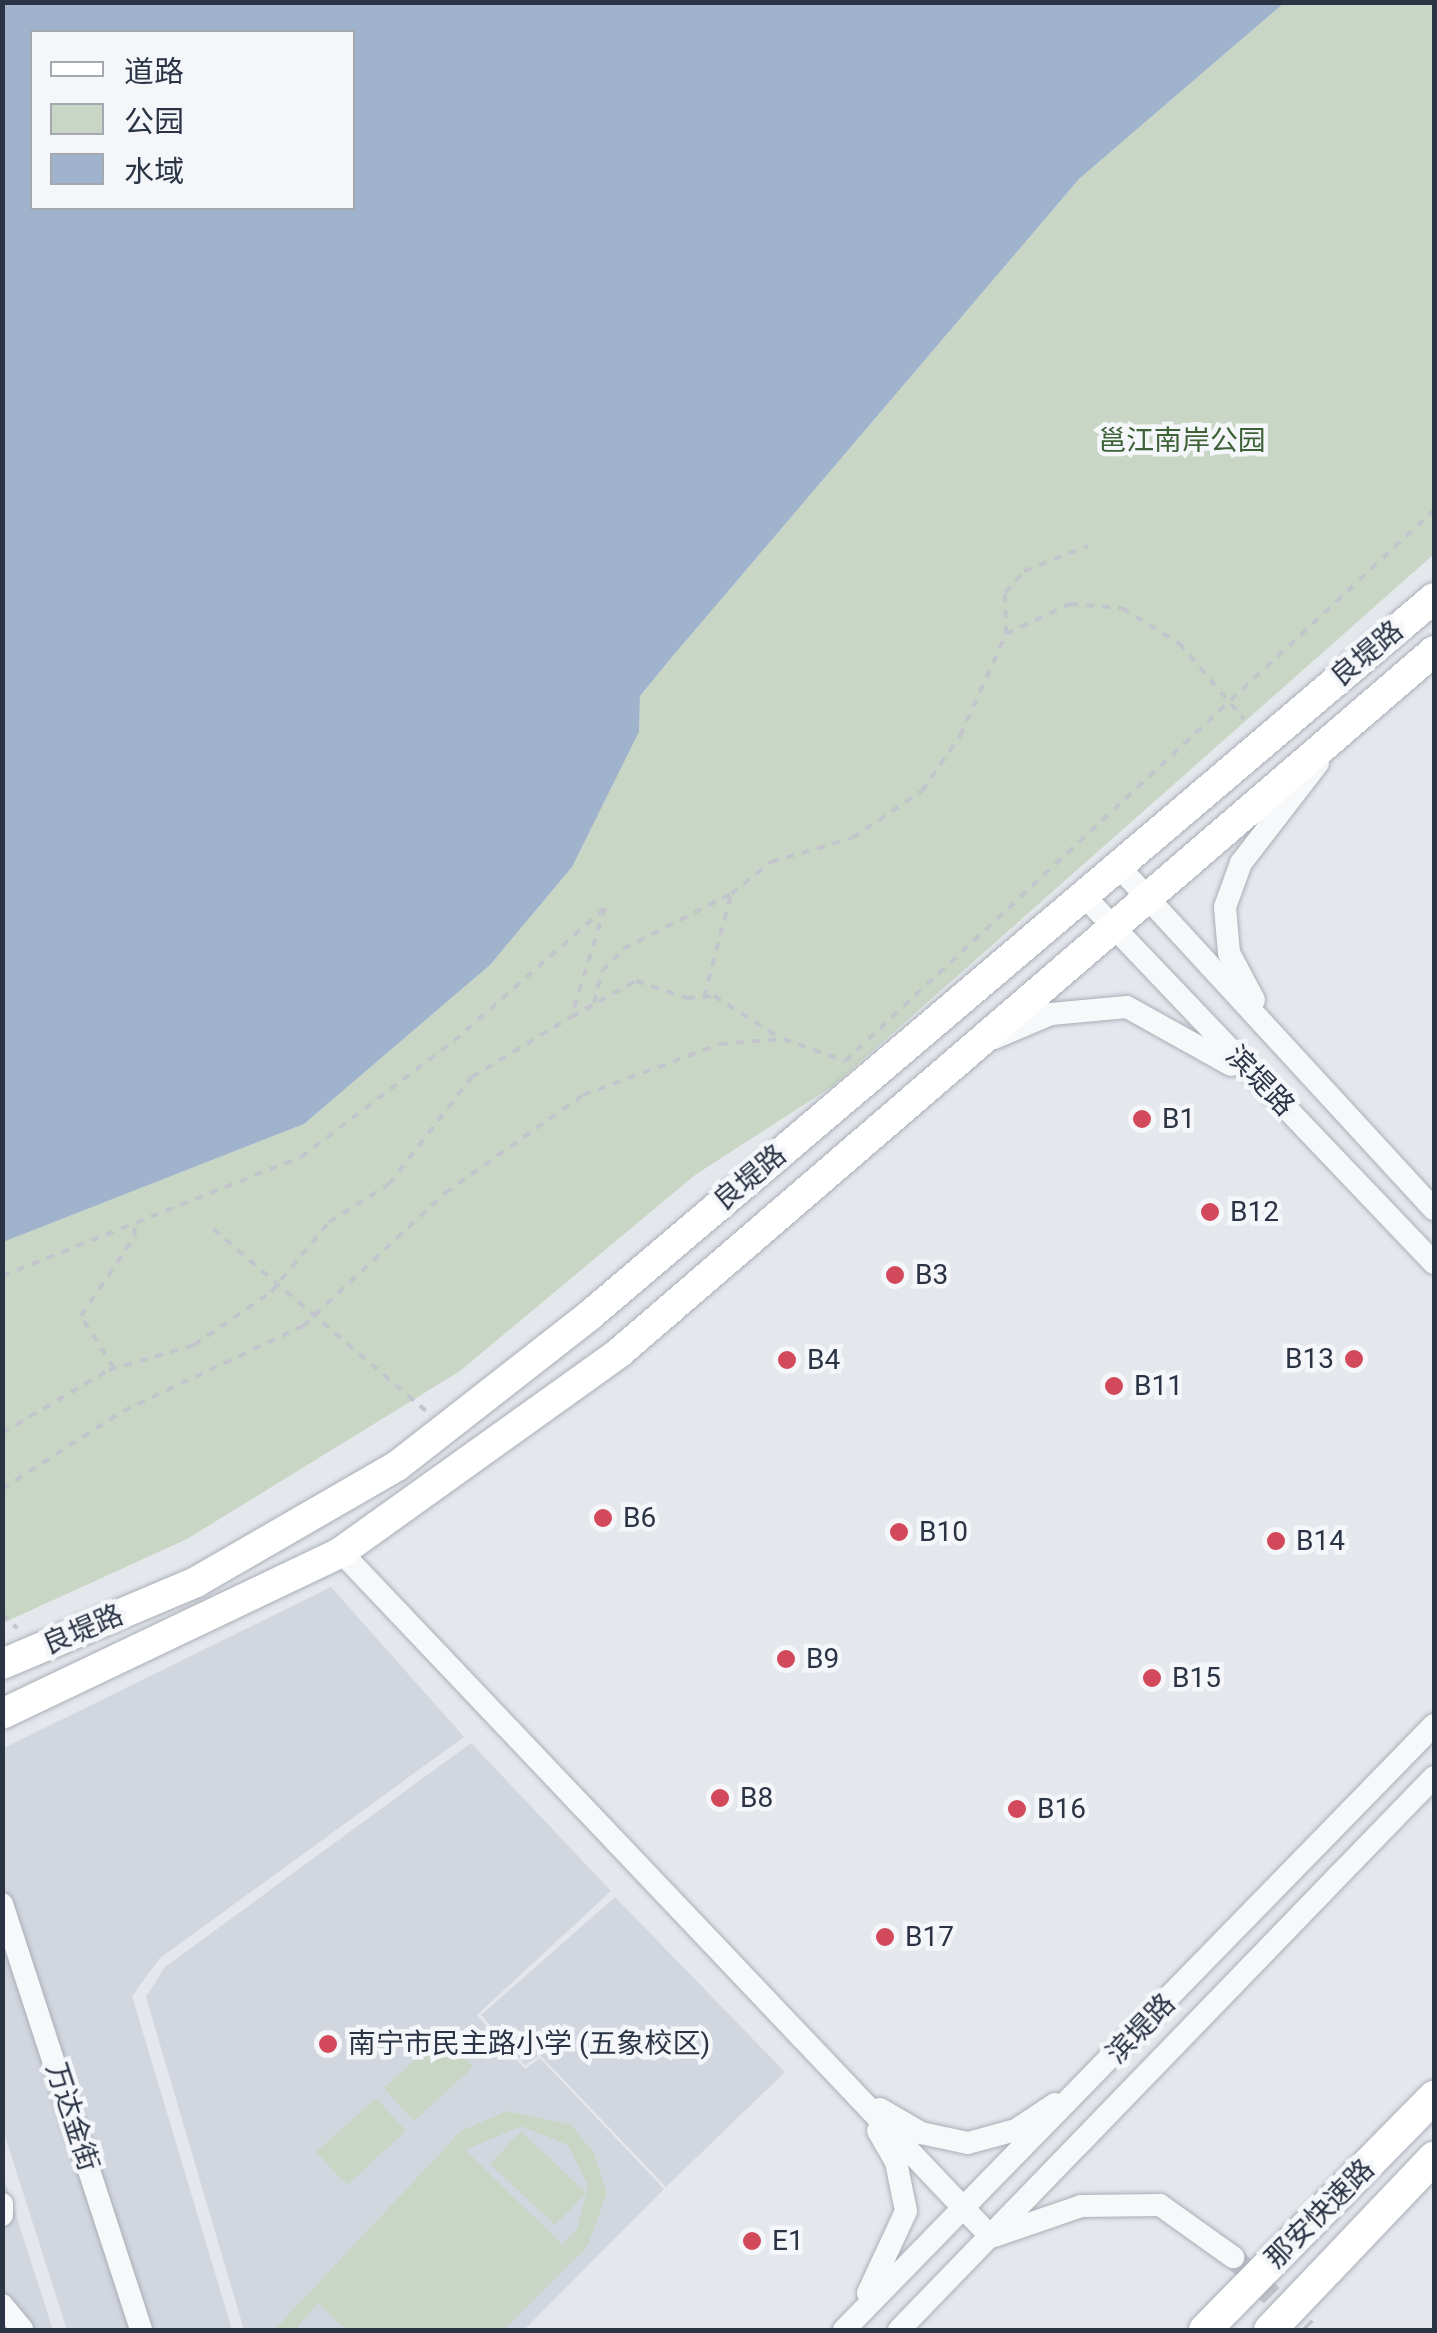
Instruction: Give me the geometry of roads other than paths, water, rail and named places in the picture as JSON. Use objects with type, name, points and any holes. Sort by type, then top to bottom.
[{"type":"highway","name":"那安快速路","points":[[1205,2330],[1434,2097]]},
{"type":"highway","name":"那安快速路","points":[[1270,2330],[1434,2158]]},
{"type":"main road","name":"良堤路","points":[[2,1664],[196,1582],[397,1466],[1121,869],[1434,598]]},
{"type":"main road","name":"良堤路","points":[[2,1714],[341,1552],[620,1352],[963,1051],[1148,900],[1434,651]]},
{"type":"main road","points":[[1322,692],[1348,724]]},
{"type":"main road","points":[[936,1019],[963,1051]]},
{"type":"street","points":[[1303,1068],[1244,985],[1229,954],[1225,907],[1241,863],[1348,724]]},
{"type":"street","name":"滨堤路","points":[[1121,869],[1434,1209]]},
{"type":"street","name":"滨堤路","points":[[1086,898],[1434,1263]]},
{"type":"street","points":[[963,1051],[1051,1014],[1127,1007],[1273,1094]]},
{"type":"street","points":[[1273,1094],[1243,1059],[1248,1040],[1264,1036],[1303,1068]]},
{"type":"street","points":[[341,1552],[991,2237],[1081,2206],[1160,2204],[1233,2257]]},
{"type":"street","name":"滨堤路","points":[[843,2330],[965,2210],[1434,1725]]},
{"type":"street","name":"滨堤路","points":[[898,2330],[1434,1777]]},
{"type":"street","name":"万达金街","points":[[2,1904],[142,2330]]},
{"type":"street","points":[[856,2094],[921,2133],[968,2143],[1016,2130],[1093,2078],[1118,2104]]},
{"type":"street","points":[[843,2330],[887,2264],[906,2211],[896,2162],[856,2094]]},
{"type":"street","points":[[2,2204],[2,2215]]},
{"type":"street","points":[[2,2305],[22,2330]]},
{"type":"water","points":[[3,2],[1284,2],[1079,179],[640,696],[639,732],[572,867],[490,965],[304,1124],[3,1242]]},
{"type":"tunnel","points":[[1233,2257],[1306,2330]]},
{"type":"place","name":"B1","points":[[1142,1119]]},
{"type":"place","name":"B12","points":[[1210,1212]]},
{"type":"place","name":"B3","points":[[895,1275]]},
{"type":"place","name":"B13","points":[[1354,1359]]},
{"type":"place","name":"B4","points":[[787,1360]]},
{"type":"place","name":"B11","points":[[1114,1386]]},
{"type":"place","name":"B6","points":[[603,1518]]},
{"type":"place","name":"B10","points":[[899,1532]]},
{"type":"place","name":"B14","points":[[1276,1541]]},
{"type":"place","name":"B9","points":[[786,1659]]},
{"type":"place","name":"B15","points":[[1152,1678]]},
{"type":"place","name":"B8","points":[[720,1798]]},
{"type":"place","name":"B16","points":[[1017,1809]]},
{"type":"place","name":"B17","points":[[885,1937]]},
{"type":"place","name":"南宁市民主路小学 (五象校区)","points":[[328,2044]]},
{"type":"place","name":"E1","points":[[752,2241]]},
{"type":"park label","name":"邕江南岸公园","points":[[1182,441]]}]
